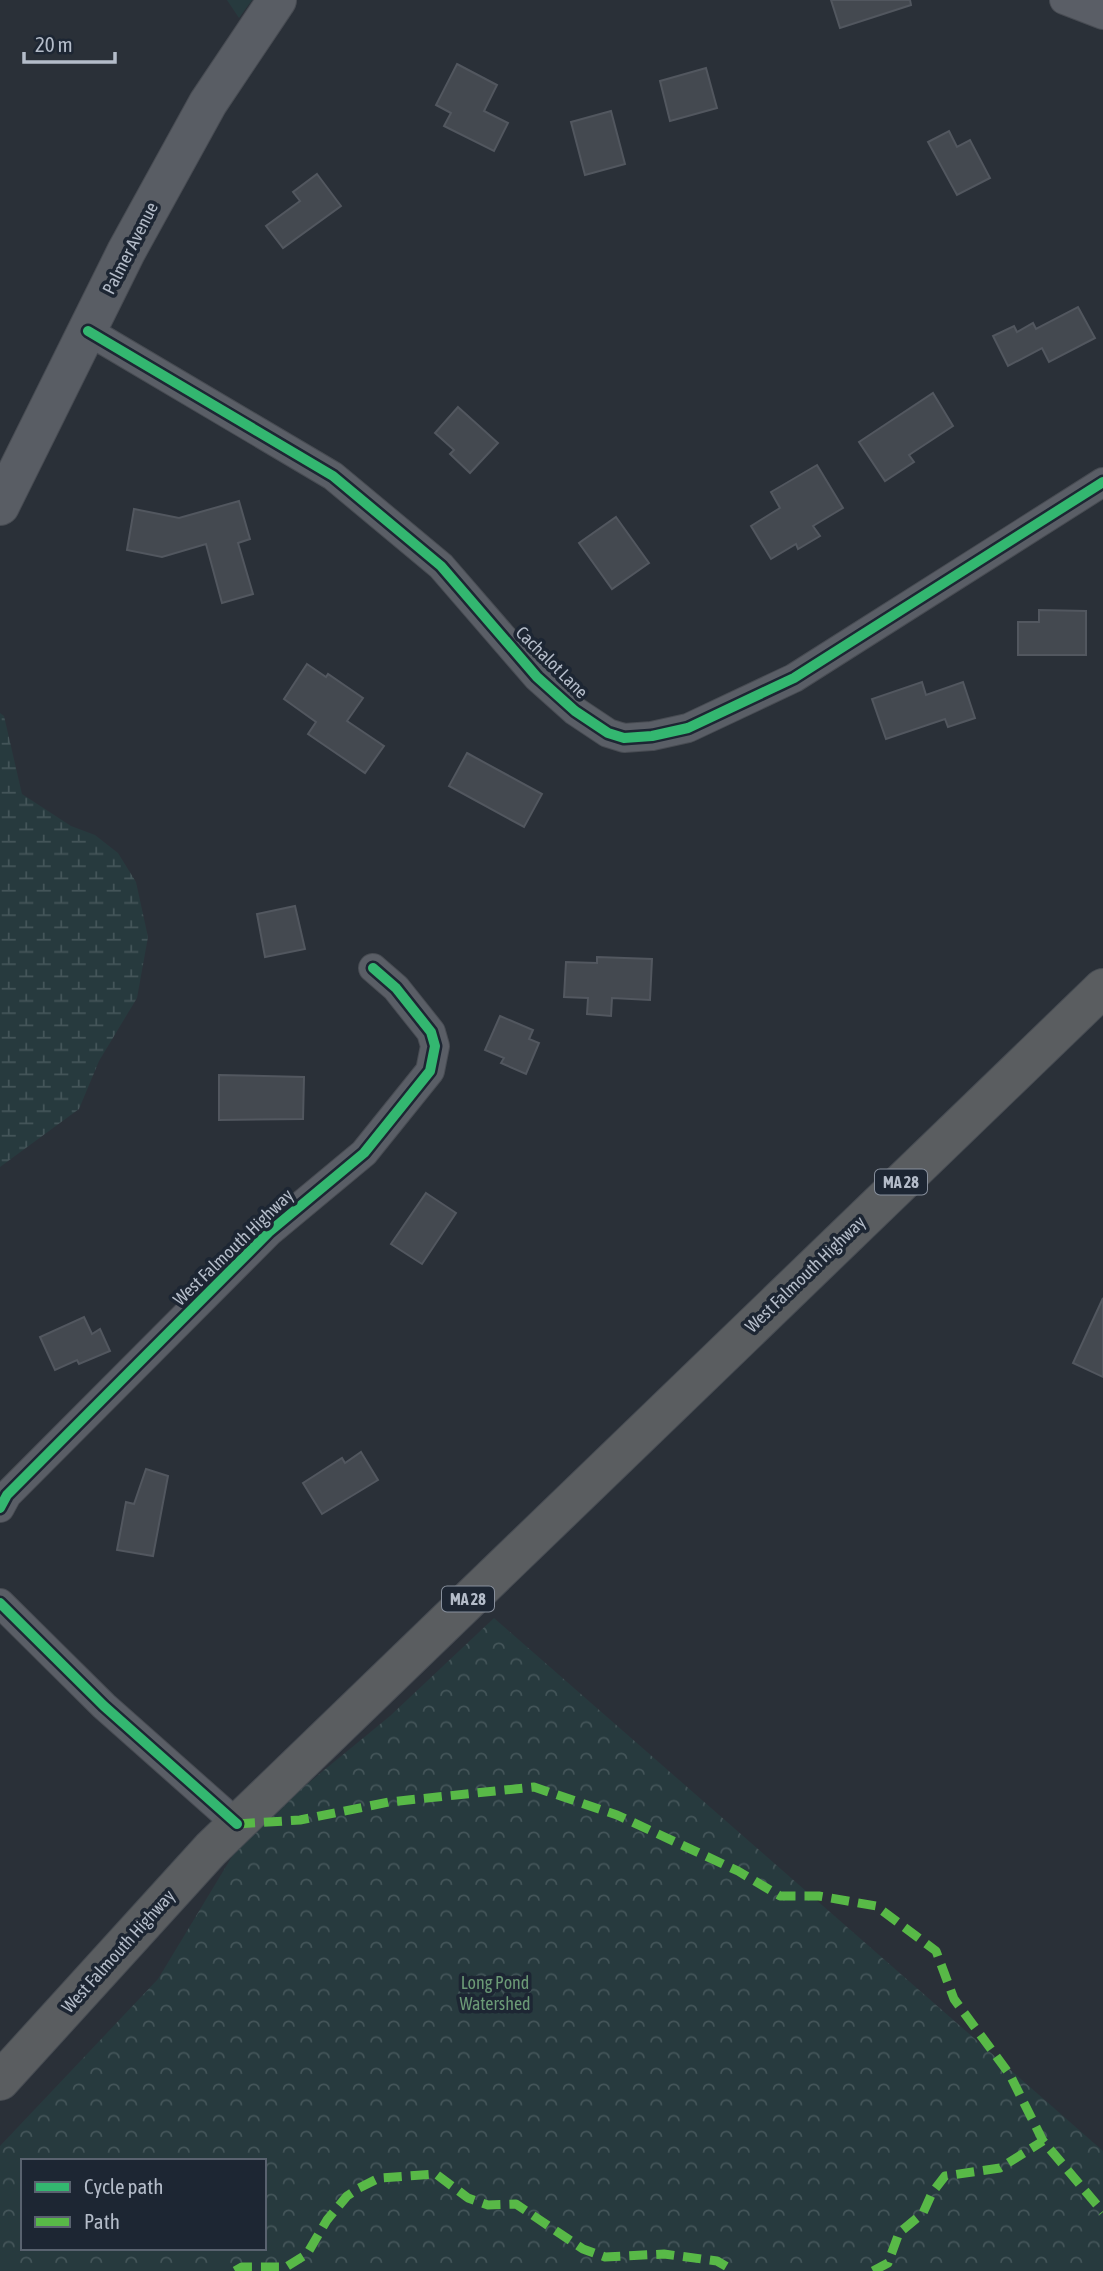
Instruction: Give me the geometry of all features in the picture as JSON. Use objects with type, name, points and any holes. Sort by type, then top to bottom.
[{"type":"highway","name":"West Falmouth Highway","points":[[0,2081],[237,1824],[1103,988]]},
{"type":"main road","name":"Palmer Avenue","points":[[0,506],[126,252],[208,103],[277,0]]},
{"type":"street","points":[[1064,0],[1103,15]]},
{"type":"street","name":"Cachalot Lane","points":[[88,331],[333,477],[441,566],[537,677],[565,703],[608,733],[624,738],[652,736],[688,728],[794,678],[1103,482]]},
{"type":"street","name":"West Falmouth Highway","points":[[0,1508],[7,1495],[269,1233],[364,1153],[430,1071],[435,1046],[431,1032],[396,988],[373,968]]},
{"type":"street","points":[[0,1603],[104,1706],[237,1824]]},
{"type":"green space","points":[[227,0],[252,0],[239,18]]},
{"type":"green space","points":[[0,713],[4,716],[22,794],[71,826],[95,835],[118,853],[136,882],[148,937],[137,998],[99,1061],[79,1109],[0,1167]]},
{"type":"green space","name":"Long Pond Watershed","points":[[494,1618],[1103,2151],[1103,2271],[0,2271],[0,2146],[158,1979],[245,1835],[390,1716]]},
{"type":"building","points":[[831,0],[910,0],[911,5],[840,28]]},
{"type":"building","points":[[457,64],[497,85],[484,111],[508,123],[494,151],[444,126],[451,113],[436,105]]},
{"type":"building","points":[[706,68],[717,108],[670,121],[660,81]]},
{"type":"building","points":[[611,111],[625,164],[585,175],[571,122]]},
{"type":"building","points":[[949,131],[957,147],[970,140],[990,178],[957,195],[928,142]]},
{"type":"building","points":[[317,174],[341,206],[283,248],[266,226],[300,201],[293,192]]},
{"type":"building","points":[[1078,307],[1095,338],[1049,362],[1042,348],[1008,366],[993,336],[1014,326],[1017,332],[1033,323],[1036,329]]},
{"type":"building","points":[[933,393],[953,426],[909,455],[914,462],[885,481],[859,442]]},
{"type":"building","points":[[458,407],[498,443],[470,473],[450,454],[454,450],[435,433]]},
{"type":"building","points":[[817,465],[843,508],[813,526],[820,536],[798,549],[796,544],[771,559],[751,526],[780,508],[771,492]]},
{"type":"building","points":[[239,501],[250,539],[238,543],[253,594],[222,603],[206,544],[162,557],[127,550],[134,509],[179,518]]},
{"type":"building","points":[[616,517],[649,563],[612,589],[579,543]]},
{"type":"building","points":[[1039,610],[1086,611],[1086,655],[1018,655],[1018,622],[1039,622]]},
{"type":"building","points":[[307,664],[326,677],[328,674],[363,698],[347,721],[384,746],[365,773],[308,734],[316,722],[284,699]]},
{"type":"building","points":[[922,682],[926,695],[963,682],[975,718],[948,727],[945,719],[886,739],[872,699]]},
{"type":"building","points":[[467,753],[542,794],[524,827],[449,786]]},
{"type":"building","points":[[295,906],[305,949],[265,957],[257,914]]},
{"type":"building","points":[[597,957],[652,959],[650,1000],[612,998],[611,1016],[587,1014],[588,998],[564,997],[566,962],[597,963]]},
{"type":"building","points":[[500,1016],[533,1030],[529,1039],[539,1043],[526,1074],[501,1063],[504,1058],[485,1050]]},
{"type":"building","points":[[219,1075],[304,1077],[303,1119],[219,1120]]},
{"type":"building","points":[[426,1193],[456,1213],[422,1264],[391,1244]]},
{"type":"building","points":[[1103,1298],[1103,1377],[1073,1363]]},
{"type":"building","points":[[84,1317],[92,1334],[100,1329],[110,1351],[79,1364],[77,1360],[55,1370],[40,1337]]},
{"type":"building","points":[[361,1452],[378,1480],[322,1514],[303,1483],[342,1458],[345,1463]]},
{"type":"building","points":[[146,1469],[168,1476],[153,1556],[117,1550],[126,1502],[134,1504]]},
{"type":"marked path","points":[[237,1824],[300,1820],[389,1802],[534,1787],[617,1815],[738,1871],[780,1896],[819,1896],[876,1906],[936,1951],[954,1999],[1010,2075],[1043,2141],[1103,2212]]},
{"type":"marked path","points":[[873,2271],[888,2263],[899,2233],[923,2213],[932,2193],[945,2176],[1000,2168],[1043,2141]]},
{"type":"marked path","points":[[235,2271],[242,2267],[286,2267],[307,2254],[327,2220],[347,2196],[379,2178],[436,2174],[468,2198],[488,2205],[516,2204],[583,2249],[605,2257],[664,2254],[717,2261],[734,2271]]},
{"type":"cycle path","points":[[88,331],[333,476],[441,566],[537,677],[575,711],[608,733],[624,738],[652,736],[688,728],[794,678],[1103,482]]},
{"type":"cycle path","points":[[0,1508],[7,1495],[269,1232],[364,1153],[430,1071],[435,1046],[431,1032],[396,988],[373,968]]},
{"type":"cycle path","points":[[0,1603],[104,1706],[237,1824]]}]
